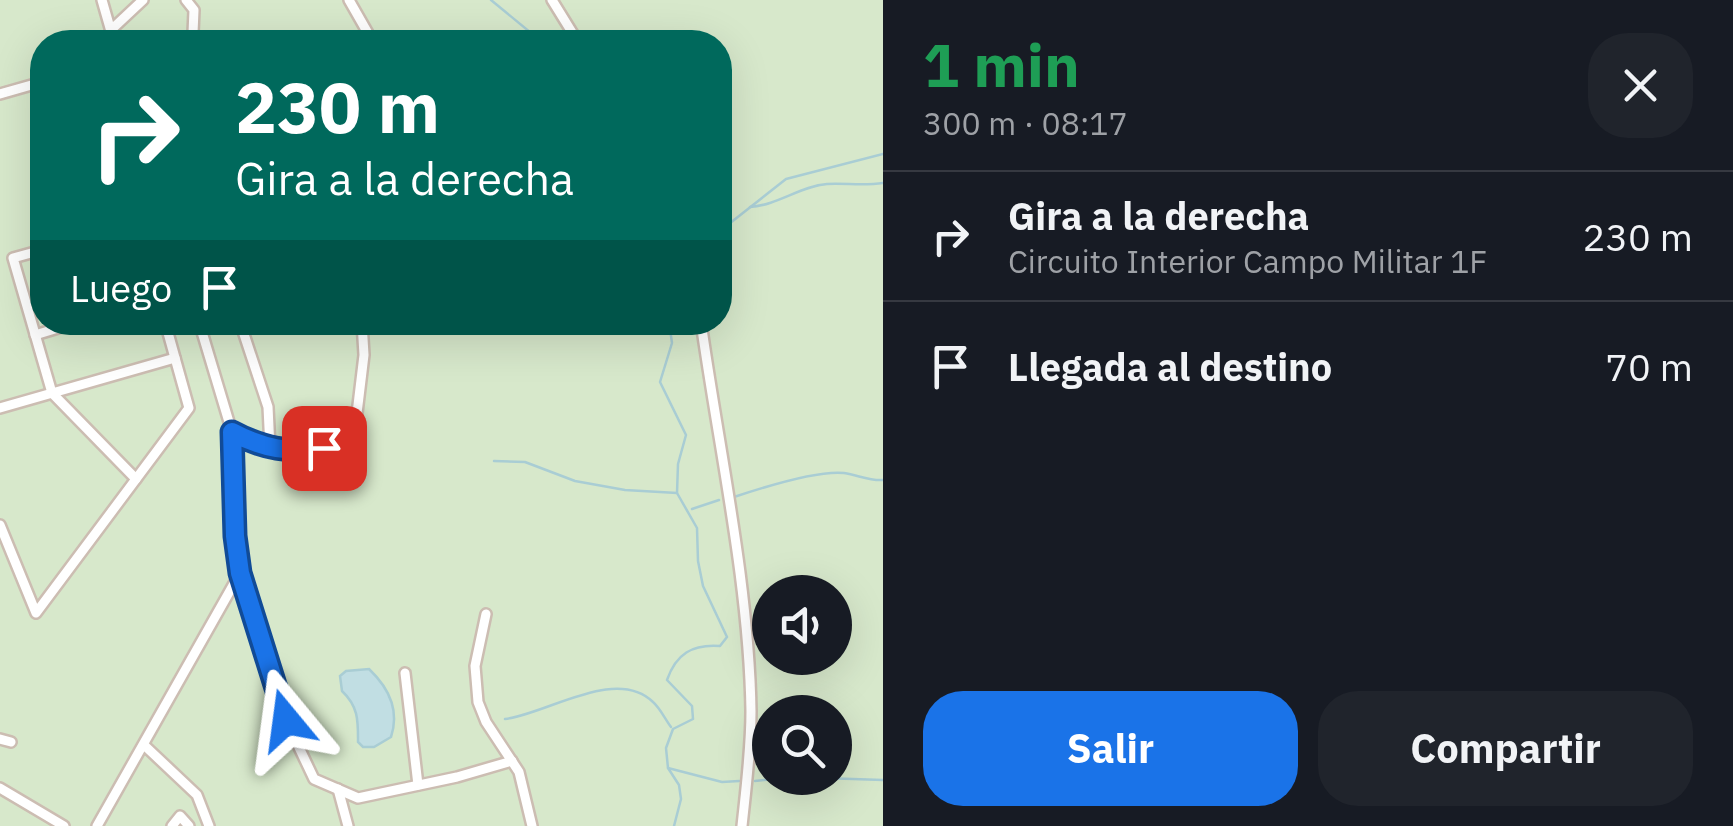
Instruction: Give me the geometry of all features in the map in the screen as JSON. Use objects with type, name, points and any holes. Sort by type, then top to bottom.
[{"type":"street","points":[[102,0],[111,30],[143,0]]},
{"type":"street","points":[[186,0],[194,10],[193,30]]},
{"type":"street","points":[[350,0],[366,30]]},
{"type":"street","points":[[552,0],[571,30]]},
{"type":"street","points":[[0,94],[30,85]]},
{"type":"street","points":[[30,253],[13,258],[30,317]]},
{"type":"street","points":[[35,335],[52,393],[136,479]]},
{"type":"street","points":[[0,525],[36,614],[189,408],[169,335]]},
{"type":"street","points":[[203,335],[232,432],[240,573],[286,720],[314,779],[358,798],[512,761]]},
{"type":"street","points":[[244,335],[268,406],[270,448]]},
{"type":"street","points":[[232,432],[270,448],[296,452],[324,448],[350,438],[356,430],[363,335]]},
{"type":"street","points":[[703,335],[750,675],[750,758],[742,826]]},
{"type":"street","points":[[0,408],[175,358]]},
{"type":"street","points":[[97,826],[240,573]]},
{"type":"street","points":[[486,614],[475,666],[478,702],[486,722],[519,772],[532,826]]},
{"type":"street","points":[[404,673],[418,784]]},
{"type":"street","points":[[144,745],[197,795],[209,826]]},
{"type":"street","points":[[0,788],[64,826]]},
{"type":"street","points":[[338,789],[348,826]]},
{"type":"street","points":[[172,826],[180,816],[189,826]]},
{"type":"green space","points":[[0,0],[883,0],[883,826],[0,826]]},
{"type":"water","points":[[369,669],[391,700],[394,718],[391,737],[374,747],[363,747],[358,742],[355,709],[342,691],[340,676],[346,671]]},
{"type":"waterway","points":[[491,0],[527,30]]},
{"type":"waterway","points":[[732,222],[786,179],[883,154]]},
{"type":"waterway","points":[[750,207],[817,185],[883,183]]},
{"type":"waterway","points":[[671,335],[660,382],[686,435],[678,464],[677,493],[697,528],[703,586],[727,637],[720,646],[686,652],[667,680],[692,706],[693,719],[673,729],[666,748],[668,768],[679,785],[681,799],[674,826]]},
{"type":"waterway","points":[[494,461],[525,462],[575,481],[625,490],[677,493]]},
{"type":"waterway","points":[[734,497],[819,474],[844,473],[883,480]]},
{"type":"waterway","points":[[692,509],[719,500]]},
{"type":"waterway","points":[[505,719],[581,695],[620,689],[638,692],[653,702],[671,727]]},
{"type":"waterway","points":[[668,768],[722,782],[739,781]]},
{"type":"waterway","points":[[852,779],[883,780]]},
{"type":"route","points":[[286,720],[240,573],[232,432],[276,449],[296,452],[324,448]]}]
